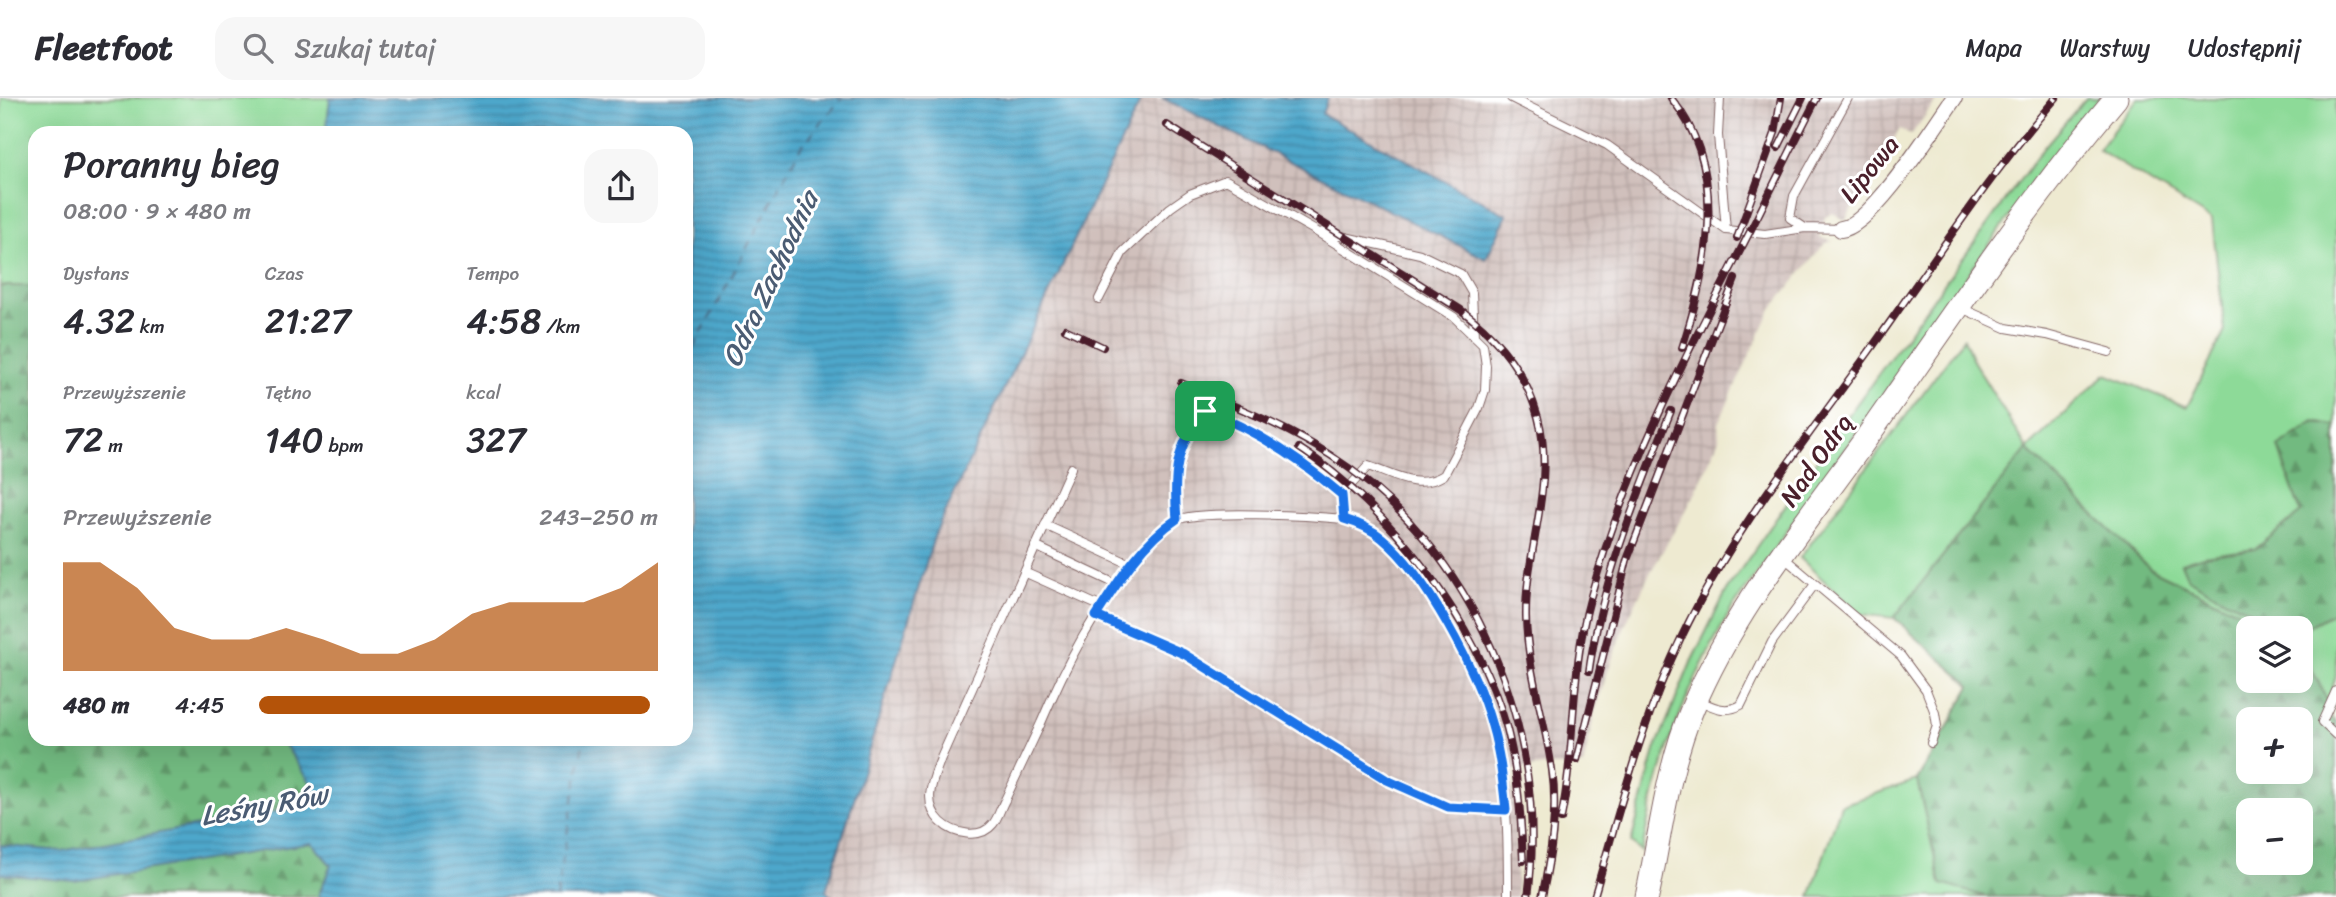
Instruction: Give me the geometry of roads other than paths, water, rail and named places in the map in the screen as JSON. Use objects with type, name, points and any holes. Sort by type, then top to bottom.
[{"type":"street","name":"Lipowa","points":[[1841,229],[1849,229],[1860,222],[1894,183],[1954,98]]},
{"type":"street","name":"Nad Odrą","points":[[1647,897],[1670,773],[1696,699],[1728,638],[1782,556],[1959,307],[2059,170],[2116,98]]},
{"type":"lane","points":[[1511,98],[1606,145],[1727,230],[1765,234],[1805,229],[1841,229]]},
{"type":"lane","points":[[1720,98],[1718,135],[1727,230]]},
{"type":"lane","points":[[1805,229],[1790,218],[1794,196],[1848,98]]},
{"type":"lane","points":[[1099,299],[1123,251],[1170,208],[1190,194],[1226,180],[1314,230],[1454,317],[1483,345],[1485,390],[1479,408],[1444,475],[1434,481],[1422,483],[1368,466],[1342,495],[1344,519]]},
{"type":"lane","points":[[1314,230],[1420,254],[1461,274],[1472,293],[1474,336]]},
{"type":"lane","points":[[1959,307],[2006,328],[2047,335],[2109,352]]},
{"type":"lane","points":[[1177,519],[1174,482],[1180,449],[1194,422],[1205,411],[1232,421],[1298,460],[1342,495]]},
{"type":"lane","points":[[1071,468],[931,784],[929,803],[934,816],[947,827],[961,833],[977,833],[992,825],[1028,753],[1062,673],[1116,583],[1163,528],[1177,519],[1233,515],[1344,519],[1372,530],[1402,559],[1456,642],[1479,690],[1492,725],[1503,777],[1508,897]]},
{"type":"lane","points":[[1045,525],[1132,565]]},
{"type":"lane","points":[[1035,547],[1116,583]]},
{"type":"lane","points":[[1782,556],[1901,656],[1926,690],[1935,713],[1937,726],[1931,743]]},
{"type":"lane","points":[[1024,572],[1102,607]]},
{"type":"lane","points":[[1696,699],[1717,709],[1732,710],[1741,705],[1772,642],[1815,584]]},
{"type":"lane","points":[[1096,616],[1184,654],[1387,780],[1448,807],[1506,810]]},
{"type":"lane","points":[[2336,691],[2322,722],[2336,735]]},
{"type":"water","name":"Odra Zachodnia","points":[[330,98],[1142,98],[935,534],[826,891],[832,897],[318,897],[331,865],[312,843],[74,881],[0,874],[0,845],[61,851],[307,806],[315,789],[286,746],[693,746],[693,126],[327,126]]},
{"type":"water","points":[[1162,98],[1328,98],[1322,114],[1507,215],[1486,259]]},
{"type":"railway","points":[[1671,98],[1689,126],[1701,156],[1707,187],[1706,252],[1700,285],[1682,348]]},
{"type":"railway","points":[[1737,238],[1775,133],[1781,98]]},
{"type":"railway","points":[[1778,148],[1803,98]]},
{"type":"railway","points":[[1561,819],[1579,653],[1590,599],[1604,553],[1637,464],[1676,377],[1817,98]]},
{"type":"railway","points":[[1594,897],[1655,699],[1682,636],[1722,562],[1768,491],[1959,224],[2056,98]]},
{"type":"railway","points":[[1167,125],[1461,310],[1498,344],[1526,386],[1538,417],[1544,467],[1527,592],[1527,636],[1554,786],[1551,849],[1542,897]]},
{"type":"railway","points":[[1577,760],[1627,560],[1735,279]]},
{"type":"railway","points":[[1065,329],[1103,347]]},
{"type":"railway","points":[[1181,383],[1276,425],[1330,455],[1381,494],[1425,539],[1462,591],[1491,648],[1513,708],[1527,770],[1532,834],[1528,897]]},
{"type":"railway","points":[[1589,671],[1612,571],[1671,411]]},
{"type":"railway","points":[[1299,448],[1333,472],[1366,501],[1397,535],[1453,609],[1475,649],[1494,689],[1511,745],[1523,861]]},
{"type":"water label","name":"Leśny Rów","points":[[264,805]]}]
